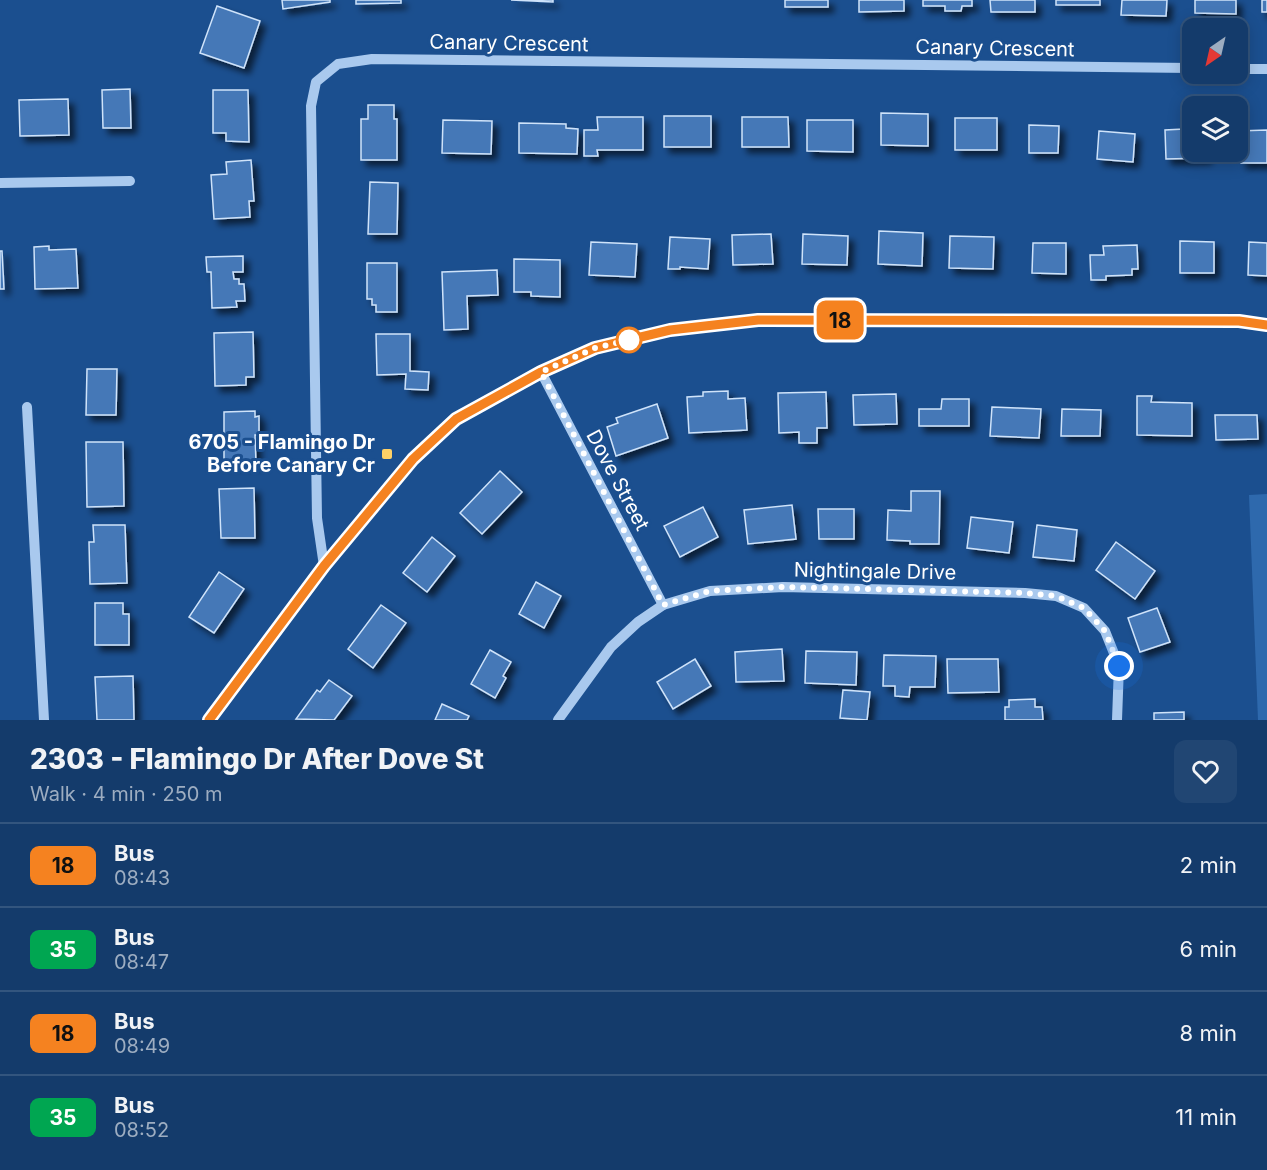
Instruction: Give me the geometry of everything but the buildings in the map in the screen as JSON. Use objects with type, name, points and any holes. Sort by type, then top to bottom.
[{"type":"street","name":"Canary Crescent","points":[[324,566],[317,518],[311,106],[316,82],[338,64],[372,59],[1182,69]]},
{"type":"street","points":[[1248,69],[1267,69]]},
{"type":"street","points":[[0,183],[130,181]]},
{"type":"street","points":[[209,720],[324,566],[413,459],[456,419],[541,372],[595,348],[670,330],[758,320],[1239,321],[1267,325]]},
{"type":"street","name":"Dove Street","points":[[541,372],[663,605]]},
{"type":"street","points":[[27,407],[44,720]]},
{"type":"street","name":"Nightingale Drive","points":[[558,720],[610,647],[638,622],[663,605],[710,591],[783,587],[1025,593],[1056,596],[1084,608],[1105,631],[1119,666],[1117,720]]},
{"type":"shaded area","points":[[1267,494],[1267,720],[1258,720],[1249,495]]},
{"type":"bus line","name":"18","points":[[209,720],[324,566],[413,459],[456,419],[541,372],[595,348],[670,330],[758,320],[1239,321],[1267,325]]},
{"type":"place","name":"6705 - Flamingo Dr Before Canary Cr","points":[[387,454]]},
{"type":"route","points":[[629,340],[633,339],[595,348],[541,372],[663,605],[710,591],[783,587],[1025,593],[1056,596],[1084,608],[1105,631],[1119,666]]}]
